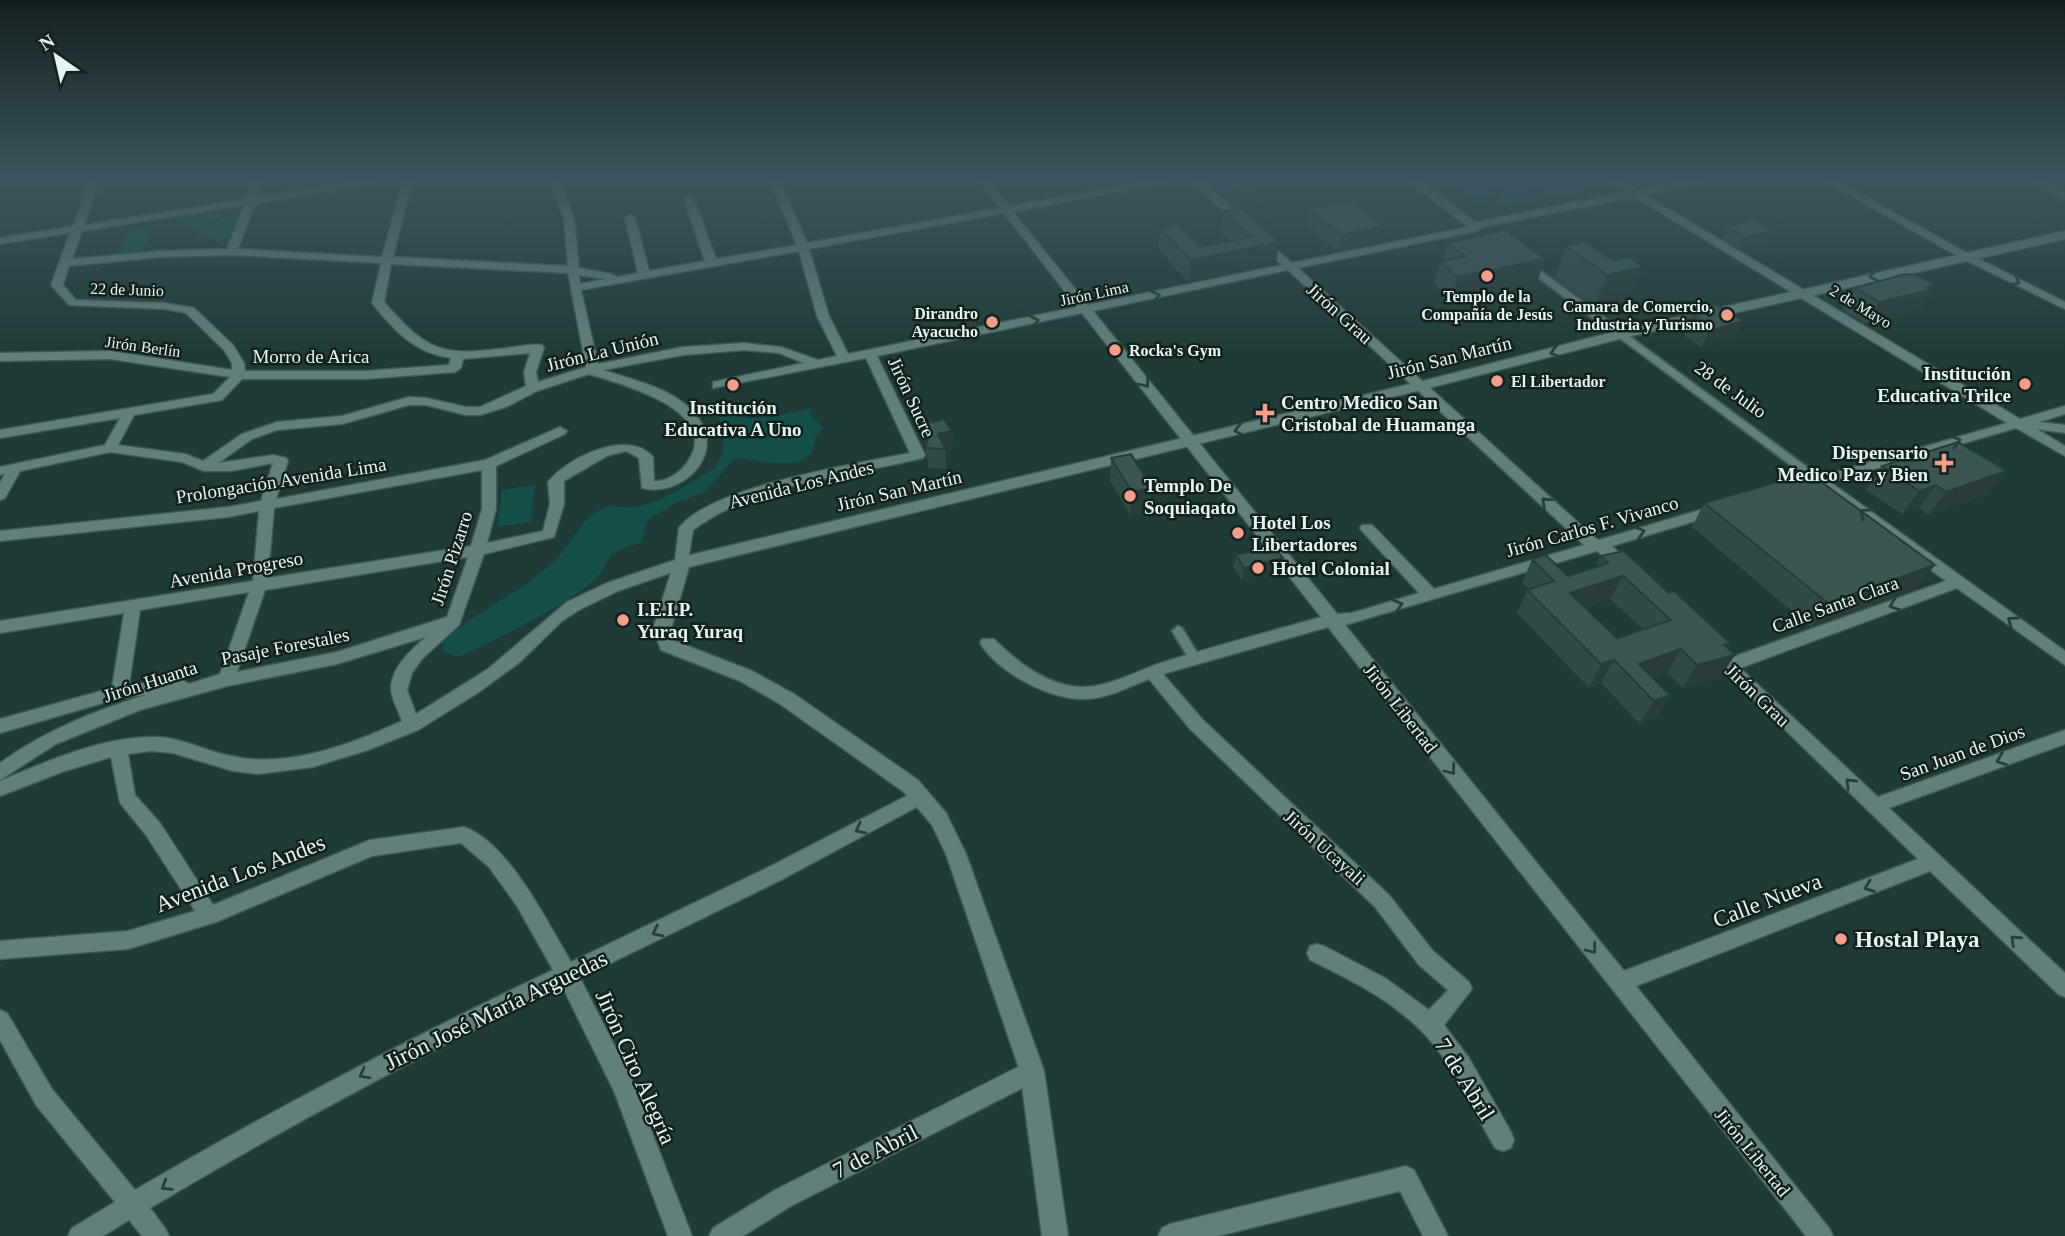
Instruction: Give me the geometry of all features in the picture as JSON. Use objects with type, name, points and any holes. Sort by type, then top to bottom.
[{"type":"street","points":[[0,241],[28,237]]},
{"type":"street","name":"22 de Junio","points":[[75,237],[57,285],[73,303],[165,306],[190,310],[229,348],[238,363],[239,375]]},
{"type":"street","points":[[231,252],[237,237]]},
{"type":"street","points":[[394,237],[377,294],[378,303],[415,342],[457,355]]},
{"type":"street","points":[[570,237],[575,288],[593,371]]},
{"type":"street","points":[[635,237],[644,274]]},
{"type":"street","points":[[702,237],[711,262]]},
{"type":"street","points":[[799,237],[823,316],[845,360]]},
{"type":"street","points":[[575,288],[617,278],[856,237]]},
{"type":"street","name":"Jirón Libertad","points":[[1029,237],[1821,1236]]},
{"type":"street","name":"Jirón Grau","points":[[1257,237],[1590,542],[1598,545],[1639,581]]},
{"type":"street","name":"Jirón Lima","points":[[717,384],[871,355],[1432,237]]},
{"type":"street","name":"2 de Mayo","points":[[1709,237],[2065,452]]},
{"type":"street","points":[[1930,237],[2065,306]]},
{"type":"street","name":"Jirón San Martín","points":[[682,563],[1421,386],[1621,334],[2057,237]]},
{"type":"street","points":[[66,263],[173,253],[231,252],[573,270],[617,278]]},
{"type":"street","name":"28 de Julio","points":[[1522,262],[2065,659]]},
{"type":"street","name":"Jirón La Unión","points":[[204,467],[228,447],[276,426],[315,425],[415,401],[442,403],[477,412],[508,403],[533,388],[611,365],[721,346],[766,347],[793,353],[818,365]]},
{"type":"street","name":"Morro de Arica","points":[[0,434],[217,397],[239,375],[365,375],[456,368],[457,355],[538,348],[530,372],[533,388]]},
{"type":"street","name":"Jirón Berlín","points":[[0,357],[110,355],[239,375]]},
{"type":"street","name":"Jirón Sucre","points":[[871,355],[918,455]]},
{"type":"street","name":"Avenida Progreso","points":[[0,627],[478,550],[549,534],[557,504],[555,482],[608,451],[636,449],[647,462],[647,485],[670,484],[686,473],[698,456],[702,443],[697,425],[663,394],[593,371]]},
{"type":"street","points":[[1780,492],[2065,410]]},
{"type":"street","points":[[110,448],[128,414]]},
{"type":"street","points":[[2022,424],[2065,429]]},
{"type":"street","name":"Prolongación Avenida Lima","points":[[0,536],[267,505],[489,464],[560,431]]},
{"type":"street","points":[[0,495],[7,470],[110,448],[185,458],[204,467]]},
{"type":"street","name":"Avenida Los Andes","points":[[918,455],[776,489],[712,509],[686,528],[682,563],[662,629],[667,645],[746,676],[787,699],[911,786],[920,797]]},
{"type":"street","name":"Jirón Huanta","points":[[0,773],[34,748],[61,734],[226,680],[260,583],[267,505],[281,461],[273,459],[231,467],[204,467]]},
{"type":"street","name":"Jirón Pizarro","points":[[412,725],[398,690],[404,672],[416,655],[453,621],[489,509],[489,464]]},
{"type":"street","name":"Jirón Carlos F. Vivanco","points":[[1332,620],[1352,619],[1731,506]]},
{"type":"street","points":[[1367,527],[1431,596]]},
{"type":"street","points":[[0,789],[82,755],[152,744],[176,746],[237,765],[293,762],[336,754],[412,725],[496,671],[572,606],[620,584],[682,563]]},
{"type":"street","name":"Calle Santa Clara","points":[[1727,666],[1958,582]]},
{"type":"street","points":[[120,692],[133,607]]},
{"type":"street","points":[[988,642],[1032,678],[1082,694],[1152,671],[1332,620]]},
{"type":"street","name":"Pasaje Forestales","points":[[0,726],[120,692],[226,680],[373,649],[453,621]]},
{"type":"street","points":[[1178,631],[1195,659]]},
{"type":"street","name":"Jirón Grau","points":[[1698,638],[2065,987]]},
{"type":"street","name":"Jirón Ucayali","points":[[1152,671],[1196,723],[1290,817],[1373,892],[1426,958],[1462,989],[1430,1025]]},
{"type":"street","name":"San Juan de Dios","points":[[1874,806],[2065,737]]},
{"type":"street","points":[[119,749],[126,798],[153,829],[209,916]]},
{"type":"street","points":[[920,797],[939,819],[956,854],[1032,1071],[1055,1236]]},
{"type":"street","name":"Jirón José María Arguedas","points":[[80,1236],[263,1128],[417,1046],[568,976],[920,797]]},
{"type":"street","name":"Jirón Ciro Alegría","points":[[370,848],[464,835],[496,860],[524,900],[568,976],[623,1086],[680,1236]]},
{"type":"street","name":"Avenida Los Andes","points":[[0,950],[128,940],[209,916],[370,848]]},
{"type":"street","name":"Calle Nueva","points":[[1619,983],[1933,862]]},
{"type":"street","name":"7 de Abril","points":[[1317,953],[1365,976],[1430,1025],[1448,1048],[1503,1140]]},
{"type":"street","points":[[0,1020],[44,1097],[157,1236]]},
{"type":"street","name":"7 de Abril","points":[[720,1236],[783,1198],[1032,1071]]},
{"type":"street","points":[[1170,1236],[1406,1178],[1436,1236]]},
{"type":"shaded area","points":[[125,237],[148,237],[143,251],[118,254]]},
{"type":"shaded area","points":[[203,237],[232,237],[228,248]]},
{"type":"shaded area","points":[[811,409],[810,415],[823,428],[815,437],[813,450],[806,458],[797,462],[772,463],[735,458],[703,493],[677,502],[648,520],[641,543],[626,547],[611,556],[595,580],[556,607],[459,657],[444,652],[442,643],[455,631],[546,569],[591,515],[610,506],[644,505],[674,492],[712,470],[722,452],[723,438],[718,417],[724,410],[750,419]]},
{"type":"shaded area","points":[[535,485],[531,522],[497,527],[502,490]]},
{"type":"building","points":[[1168,237],[1190,237],[1200,247],[1251,237],[1273,237],[1279,242],[1190,260]]},
{"type":"building","points":[[1476,237],[1515,237],[1545,259],[1458,277],[1440,262],[1465,256],[1448,243]]},
{"type":"building","points":[[1585,242],[1614,261],[1630,257],[1643,267],[1607,275],[1566,246]]},
{"type":"building","points":[[1905,274],[1917,275],[1936,285],[1927,288],[1931,290],[1880,302],[1855,288]]},
{"type":"building","points":[[1717,305],[1744,321],[1709,331],[1692,319],[1698,318],[1688,311]]},
{"type":"building","points":[[970,307],[975,314],[961,317],[956,309]]},
{"type":"building","points":[[930,418],[932,422],[944,419],[952,431],[938,434],[945,449],[926,448],[928,435],[923,425],[929,423]]},
{"type":"building","points":[[1958,442],[2007,471],[1946,492],[1936,485],[1919,491],[1882,466]]},
{"type":"building","points":[[1131,454],[1152,488],[1132,492],[1111,458]]},
{"type":"building","points":[[1809,473],[1935,565],[1828,603],[1704,503]]},
{"type":"building","points":[[1274,546],[1283,558],[1244,568],[1236,555]]},
{"type":"building","points":[[1624,551],[1669,593],[1674,591],[1730,643],[1724,645],[1735,655],[1697,665],[1681,649],[1639,664],[1670,695],[1654,701],[1614,660],[1601,664],[1527,590],[1554,581],[1532,559],[1546,555],[1568,576],[1608,563],[1600,556]],"holes":[[[1623,576],[1671,620],[1617,638],[1570,593]]]},
{"type":"place","name":"Templo de la Compañía de Jesús","points":[[1487,276]]},
{"type":"place","name":"Camara de Comercio, Industria y Turismo","points":[[1727,315]]},
{"type":"place","name":"Dirandro Ayacucho","points":[[992,322]]},
{"type":"place","name":"Rocka's Gym","points":[[1115,350]]},
{"type":"place","name":"El Libertador","points":[[1497,381]]},
{"type":"place","name":"Institución Educativa Trilce","points":[[2025,384]]},
{"type":"place","name":"Institución Educativa A Uno","points":[[733,385]]},
{"type":"place","name":"Centro Medico San Cristobal de Huamanga","points":[[1265,413]]},
{"type":"place","name":"Dispensario Medico Paz y Bien","points":[[1944,463]]},
{"type":"place","name":"Templo De Soquiaqato","points":[[1130,496]]},
{"type":"place","name":"Hotel Los Libertadores","points":[[1238,533]]},
{"type":"place","name":"Hotel Colonial","points":[[1258,568]]},
{"type":"place","name":"I.E.I.P. Yuraq Yuraq","points":[[623,620]]},
{"type":"place","name":"Hostal Playa","points":[[1841,939]]}]
